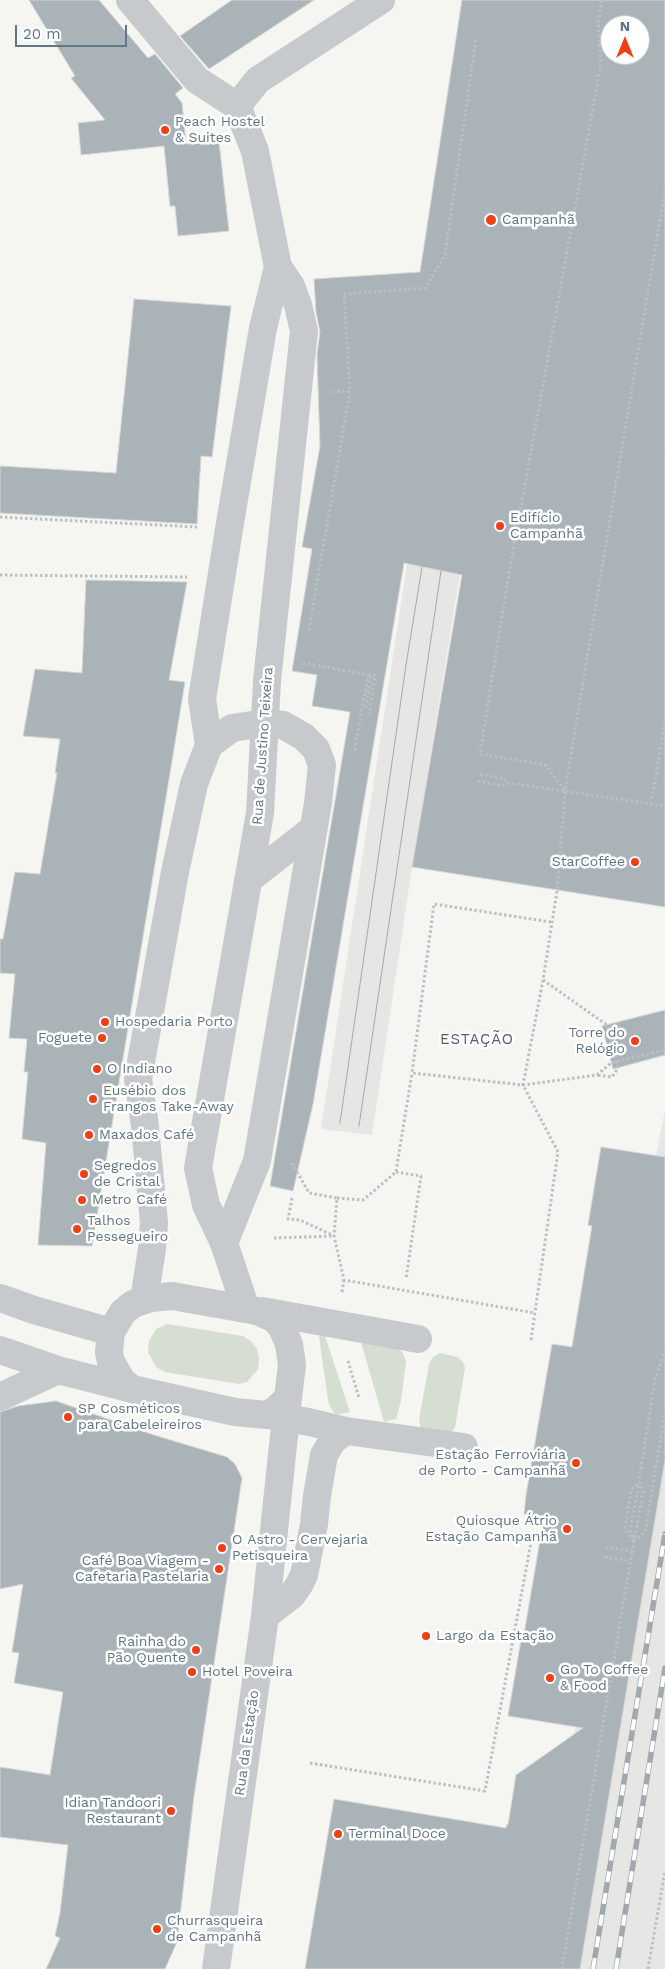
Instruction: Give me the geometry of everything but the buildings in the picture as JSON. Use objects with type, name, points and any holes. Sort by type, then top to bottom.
[{"type":"street","points":[[130,0],[197,80],[237,106],[258,80],[381,0]]},
{"type":"street","name":"Rua de Justino Teixeira","points":[[237,106],[256,151],[278,267],[291,286],[304,331],[267,681],[260,813],[198,1168],[206,1205],[252,1310]]},
{"type":"street","name":"Rua de Justino Teixeira","points":[[144,1300],[154,1223],[145,1126],[138,1079],[175,872],[194,784],[209,745],[202,698],[263,328],[278,267]]},
{"type":"street","points":[[209,745],[232,728],[265,723],[283,725],[304,736],[316,749],[322,765],[257,1161],[224,1243]]},
{"type":"street","points":[[248,880],[313,829]]},
{"type":"street","points":[[132,1388],[122,1381],[111,1362],[109,1352],[111,1332],[123,1312],[151,1298],[172,1296],[418,1339]]},
{"type":"street","points":[[0,1298],[111,1332]]},
{"type":"street","name":"Rua da Estação","points":[[216,1969],[265,1616],[280,1410],[292,1365],[287,1337],[275,1319],[252,1310]]},
{"type":"street","points":[[0,1350],[58,1370],[235,1412],[280,1410],[346,1431],[464,1447]]},
{"type":"street","points":[[0,1397],[58,1370]]},
{"type":"street","points":[[265,1616],[292,1596],[304,1575],[324,1455],[333,1440],[346,1431]]},
{"type":"path","points":[[565,791],[545,765],[480,754],[508,580],[601,63],[598,22],[602,0]]},
{"type":"path","points":[[308,635],[350,391],[344,294],[425,288],[445,255],[476,39]]},
{"type":"path","points":[[531,1340],[558,1152],[523,1085],[558,890],[565,791],[665,189]]},
{"type":"path","points":[[299,392],[350,391]]},
{"type":"path","points":[[0,517],[229,529]]},
{"type":"path","points":[[0,575],[221,577]]},
{"type":"path","points":[[304,654],[303,664],[375,676],[369,714]]},
{"type":"path","points":[[366,708],[370,675]]},
{"type":"path","points":[[353,762],[370,675]]},
{"type":"path","points":[[651,804],[665,722]]},
{"type":"path","points":[[480,774],[503,779],[509,783],[665,806]]},
{"type":"path","points":[[478,782],[502,786],[509,783]]},
{"type":"path","points":[[289,1159],[309,1194],[338,1198],[363,1200],[396,1172],[412,1072],[434,904],[551,922]]},
{"type":"path","points":[[412,1072],[523,1085],[597,1075],[612,1077],[618,1068],[607,1024],[543,980]]},
{"type":"path","points":[[597,1075],[611,1063],[665,1050]]},
{"type":"path","points":[[396,1172],[421,1176],[406,1279]]},
{"type":"path","points":[[292,1198],[288,1219],[300,1220],[334,1236]]},
{"type":"path","points":[[338,1198],[334,1236],[344,1280],[535,1312]]},
{"type":"path","points":[[274,1238],[334,1236]]},
{"type":"path","points":[[634,1542],[630,1529],[636,1491],[640,1481],[656,1379],[665,1351]]},
{"type":"path","points":[[346,1353],[360,1401]]},
{"type":"path","points":[[634,1542],[645,1533],[665,1412]]},
{"type":"path","points":[[634,1542],[625,1529],[631,1490],[640,1481]]},
{"type":"path","points":[[562,1969],[643,1492],[640,1481]]},
{"type":"path","points":[[310,1762],[485,1791],[532,1537]]},
{"type":"path","points":[[606,1548],[632,1551]]},
{"type":"path","points":[[605,1557],[630,1561]]},
{"type":"path","points":[[648,1969],[665,1871]]},
{"type":"shaded area","points":[[407,564],[460,574],[412,867],[372,1135],[321,1129]]},
{"type":"shaded area","points":[[665,1110],[665,1158],[656,1156]]},
{"type":"shaded area","points":[[665,1194],[665,1969],[536,1969],[566,1784]]},
{"type":"shaded area","points":[[167,1324],[243,1336],[251,1341],[257,1349],[258,1369],[247,1382],[239,1384],[165,1372],[156,1367],[148,1352],[149,1341],[156,1329]]},
{"type":"shaded area","points":[[319,1336],[325,1336],[350,1412],[336,1415],[331,1408],[328,1400]]},
{"type":"shaded area","points":[[361,1342],[396,1347],[402,1352],[406,1361],[401,1401],[396,1419],[384,1422]]},
{"type":"shaded area","points":[[440,1353],[458,1357],[463,1362],[465,1368],[455,1427],[451,1433],[421,1428],[419,1420],[429,1364],[433,1357]]},
{"type":"tram line","points":[[340,1123],[406,665],[422,567]]},
{"type":"tram line","points":[[359,1126],[441,571]]},
{"type":"railway","points":[[593,1969],[665,1534]]},
{"type":"railway","points":[[616,1969],[665,1668]]},
{"type":"place","name":"Peach Hostel & Suites","points":[[165,130]]},
{"type":"place","name":"Campanhã","points":[[491,220]]},
{"type":"place","name":"Edifício Campanhã","points":[[500,526]]},
{"type":"place","name":"StarCoffee","points":[[635,862]]},
{"type":"place","name":"Hospedaria Porto","points":[[105,1022]]},
{"type":"place","name":"Foguete","points":[[102,1038]]},
{"type":"place","name":"Torre do Relógio","points":[[635,1041]]},
{"type":"place","name":"O Indiano","points":[[97,1069]]},
{"type":"place","name":"Eusébio dos Frangos Take-Away","points":[[93,1099]]},
{"type":"place","name":"Maxados Café","points":[[89,1135]]},
{"type":"place","name":"Segredos de Cristal","points":[[84,1174]]},
{"type":"place","name":"Metro Café","points":[[82,1200]]},
{"type":"place","name":"Talhos Pessegueiro","points":[[77,1229]]},
{"type":"place","name":"SP Cosméticos para Cabeleireiros","points":[[68,1417]]},
{"type":"place","name":"Estação Ferroviária de Porto - Campanhã","points":[[576,1463]]},
{"type":"place","name":"Quiosque Átrio Estação Campanhã","points":[[567,1529]]},
{"type":"place","name":"O Astro - Cervejaria Petisqueira","points":[[222,1548]]},
{"type":"place","name":"Café Boa Viagem - Cafetaria Pastelaria","points":[[219,1569]]},
{"type":"place","name":"Largo da Estação","points":[[426,1636]]},
{"type":"place","name":"Rainha do Pão Quente","points":[[196,1650]]},
{"type":"place","name":"Hotel Poveira","points":[[192,1672]]},
{"type":"place","name":"Go To Coffee & Food","points":[[550,1678]]},
{"type":"place","name":"Idian Tandoori Restaurant","points":[[171,1811]]},
{"type":"place","name":"Terminal Doce","points":[[338,1834]]},
{"type":"place","name":"Churrasqueira de Campanhã","points":[[157,1929]]},
{"type":"district","name":"ESTAÇÃO","points":[[477,1040]]}]
